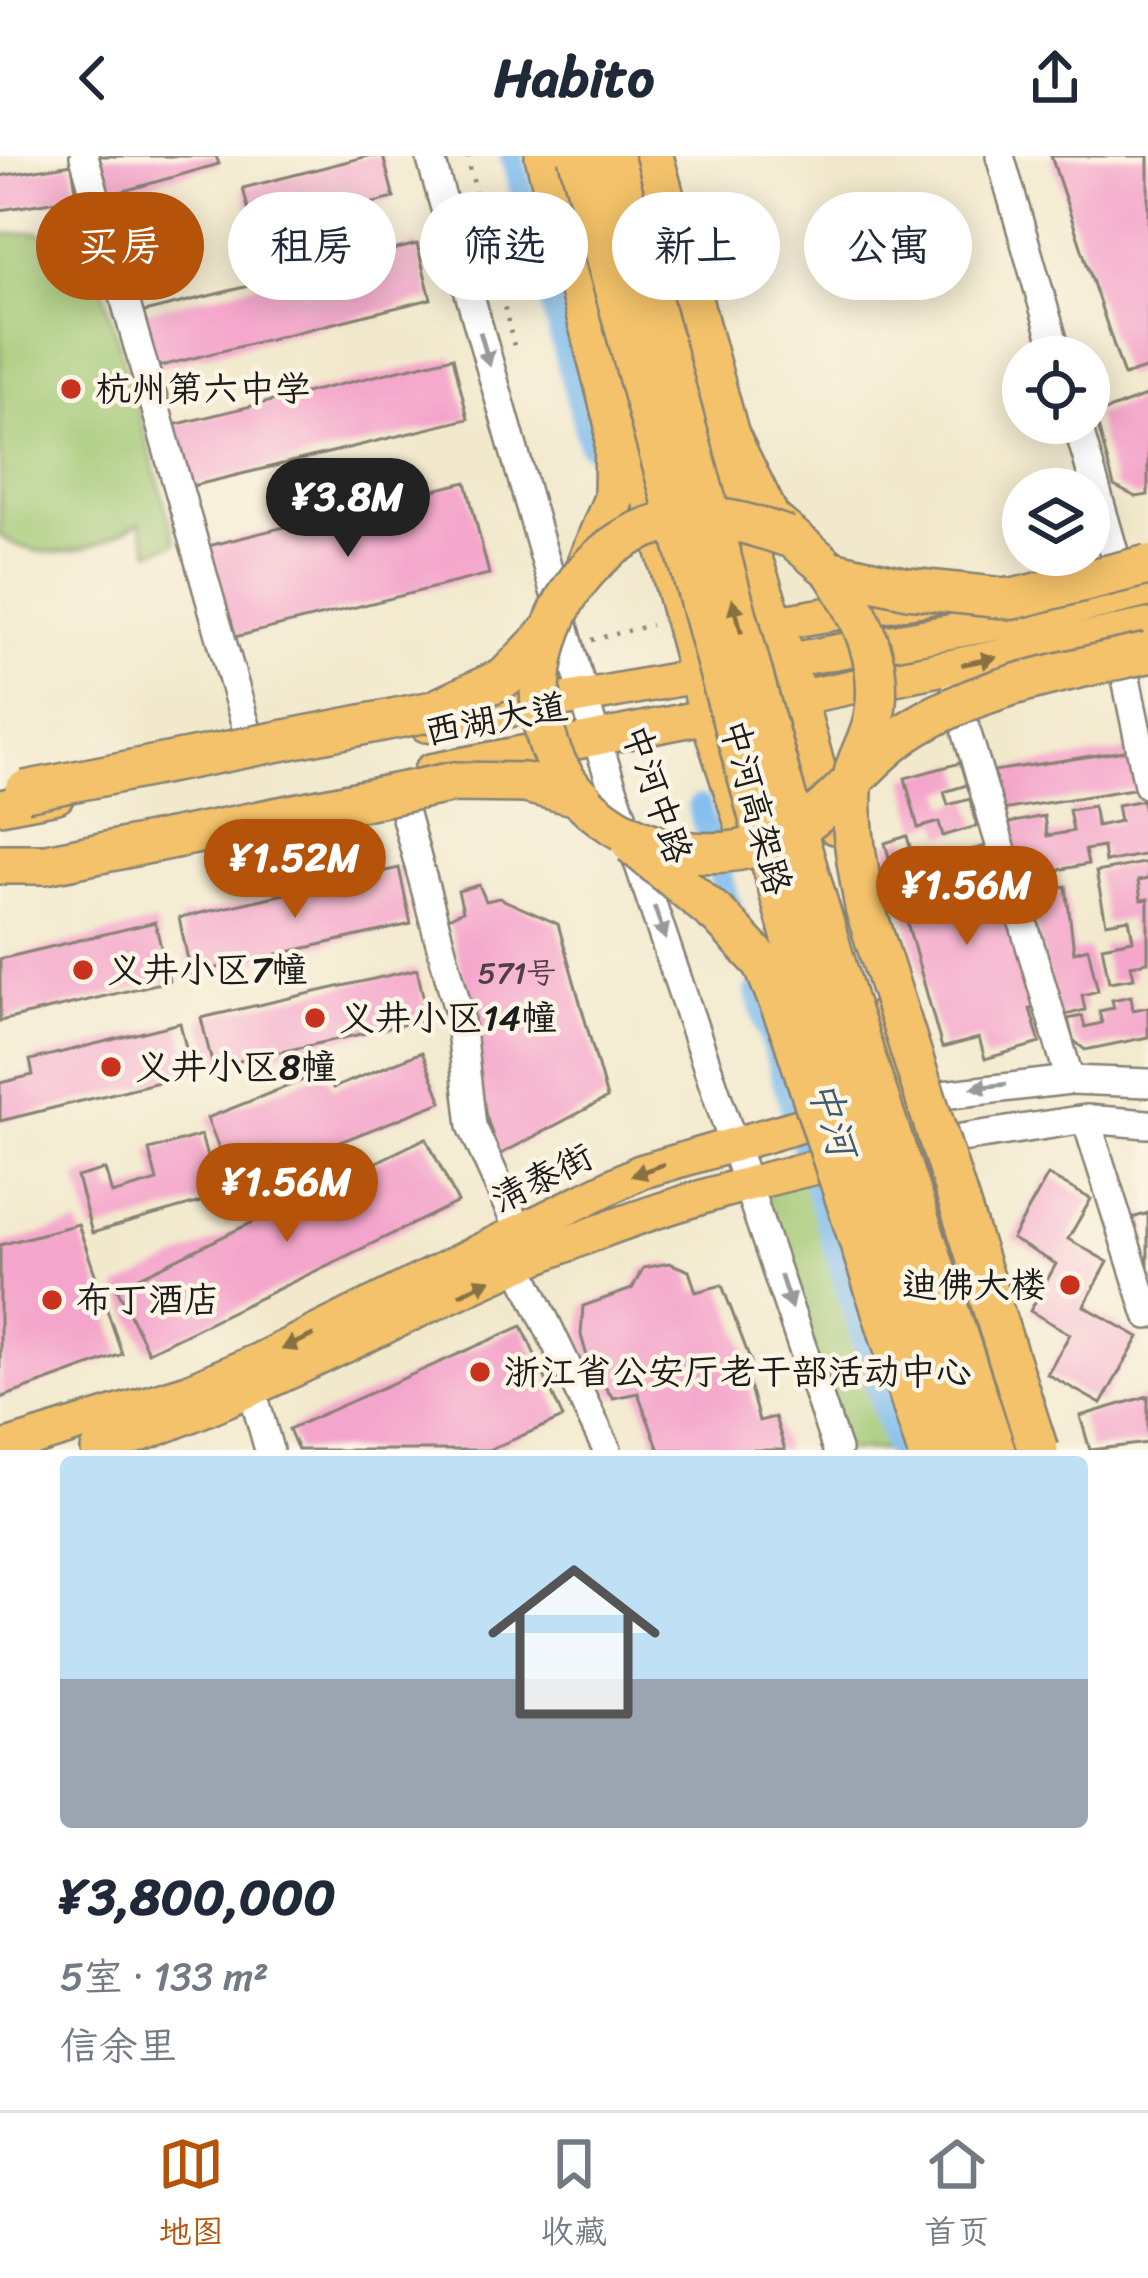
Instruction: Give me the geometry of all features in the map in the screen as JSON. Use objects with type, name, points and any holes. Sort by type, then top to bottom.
[{"type":"highway","points":[[545,156],[615,424],[614,498],[584,571],[553,616],[539,670],[542,725],[564,776],[591,807],[719,916],[763,963],[792,1034],[926,1450]]},
{"type":"highway","name":"中河高架路","points":[[578,156],[811,1008],[962,1450]]},
{"type":"highway","name":"中河高架路","points":[[613,156],[781,779],[847,1002],[995,1450]]},
{"type":"highway","points":[[652,156],[729,435],[770,519],[832,571],[862,616],[876,670],[872,725],[853,776],[854,848],[865,908],[1038,1450]]},
{"type":"highway","points":[[584,571],[628,537],[680,519],[736,519],[788,537]]},
{"type":"highway","points":[[832,571],[908,588],[1013,599],[1137,562]]},
{"type":"highway","points":[[8,799],[433,711],[506,677],[549,632]]},
{"type":"highway","points":[[0,861],[46,864],[454,782],[525,783],[591,807],[650,844],[706,854],[762,845],[812,818],[853,776],[917,726],[1030,679],[1136,658]]},
{"type":"main road","name":"中河中路","points":[[560,156],[707,716],[837,1162],[943,1450]]},
{"type":"main road","points":[[635,156],[722,468],[801,698],[903,1099],[1013,1450]]},
{"type":"main road","points":[[776,623],[1137,562]]},
{"type":"main road","name":"西湖大道","points":[[8,799],[1043,615],[1148,590]]},
{"type":"main road","name":"西湖大道","points":[[0,861],[1148,626]]},
{"type":"main road","name":"清泰街","points":[[98,1450],[253,1393],[519,1250],[640,1172],[903,1099]]},
{"type":"main road","name":"清泰街","points":[[0,1449],[188,1391],[519,1250],[760,1182],[917,1145]]},
{"type":"street","points":[[84,156],[248,733]]},
{"type":"street","name":"中河中路","points":[[430,156],[596,739],[748,1139],[838,1450]]},
{"type":"street","points":[[1000,156],[1052,336]]},
{"type":"street","points":[[1086,444],[1137,562]]},
{"type":"street","points":[[1136,658],[1148,785]]},
{"type":"street","points":[[955,692],[1070,1080]]},
{"type":"street","points":[[402,803],[459,1013],[472,1126],[519,1250],[608,1450]]},
{"type":"street","name":"清泰街","points":[[903,1099],[1070,1080],[1148,1083]]},
{"type":"street","points":[[1086,1119],[1148,1315]]},
{"type":"street","name":"清泰街","points":[[917,1145],[1086,1119],[1148,1124]]},
{"type":"street","points":[[253,1393],[269,1450]]},
{"type":"green space","name":"杭州第六中学","points":[[36,232],[36,300],[106,300],[176,543],[150,552],[140,522],[107,540],[72,551],[36,551],[0,536],[0,235]]},
{"type":"green space","points":[[835,1168],[914,1450],[836,1450],[750,1184]]},
{"type":"building","points":[[91,156],[216,156],[219,164],[121,192],[102,192]]},
{"type":"building","points":[[383,156],[392,192],[244,192],[243,188]]},
{"type":"building","points":[[1051,156],[1148,156],[1148,368],[1124,376]]},
{"type":"building","points":[[72,164],[76,192],[36,192],[36,204],[0,210],[0,176]]},
{"type":"building","points":[[417,244],[420,300],[427,300],[153,368],[140,313],[228,291],[228,300],[396,300],[396,249]]},
{"type":"building","points":[[453,357],[468,419],[184,488],[169,426]]},
{"type":"building","points":[[1148,395],[1148,495],[1136,497],[1114,486],[1103,444],[1110,444],[1110,409]]},
{"type":"building","points":[[466,482],[489,574],[231,638],[208,546]]},
{"type":"building","points":[[1131,750],[1139,788],[1002,810],[994,771]]},
{"type":"building","points":[[960,763],[967,785],[944,792],[948,805],[970,799],[977,826],[943,836],[939,822],[918,828],[905,778]]},
{"type":"building","points":[[1143,800],[1148,854],[1105,862],[1103,847],[1085,850],[1088,864],[1023,877],[1004,824],[1044,816],[1047,836],[1073,831],[1069,810],[1093,806],[1097,826],[1120,821],[1117,805]]},
{"type":"building","points":[[907,836],[913,858],[933,852],[935,860],[989,845],[1040,1006],[1030,1009],[1040,1043],[985,1059],[979,1038],[942,1048],[885,843]]},
{"type":"building","points":[[1148,862],[1148,879],[1138,881],[1141,900],[1148,899],[1148,962],[1131,965],[1134,978],[1109,982],[1102,946],[1133,940],[1129,919],[1106,923],[1096,872]]},
{"type":"building","points":[[399,868],[411,924],[191,974],[179,918]]},
{"type":"building","points":[[479,885],[486,901],[499,898],[558,924],[607,1098],[499,1155],[477,1089],[474,1021],[448,918],[463,911],[458,891]]},
{"type":"building","points":[[1066,886],[1074,952],[1088,948],[1098,991],[1082,995],[1085,1010],[1058,1017],[1028,895]]},
{"type":"building","name":"义井小区7幢","points":[[155,922],[169,981],[0,1021],[0,959]]},
{"type":"building","name":"义井小区14幢","points":[[417,969],[428,1019],[213,1067],[201,1018]]},
{"type":"building","points":[[1131,996],[1133,1010],[1148,1007],[1148,1037],[1085,1050],[1073,1040],[1068,1019],[1082,1016],[1085,1027],[1102,1023],[1099,1011],[1114,1008],[1112,1000]]},
{"type":"building","name":"义井小区8幢","points":[[180,1023],[192,1074],[0,1121],[0,1083],[33,1075],[30,1060]]},
{"type":"building","points":[[422,1052],[442,1102],[233,1184],[207,1118],[326,1071],[333,1088]]},
{"type":"building","points":[[201,1135],[218,1197],[92,1233],[77,1177],[105,1169],[112,1194],[157,1181],[149,1150]]},
{"type":"building","points":[[426,1138],[458,1202],[148,1352],[117,1288]]},
{"type":"building","name":"迪佛大楼","points":[[1048,1175],[1091,1199],[1068,1239],[1108,1262],[1084,1306],[1139,1337],[1101,1404],[1047,1374],[1070,1334],[1030,1311],[1056,1264],[1012,1239]]},
{"type":"building","points":[[1148,1213],[1148,1277],[1129,1219]]},
{"type":"building","name":"布丁酒店","points":[[78,1224],[122,1354],[0,1398],[0,1245]]},
{"type":"building","points":[[669,1263],[689,1271],[696,1292],[722,1285],[751,1362],[744,1365],[759,1421],[775,1417],[785,1450],[659,1450],[638,1393],[613,1398],[590,1367],[581,1335],[583,1306],[632,1289],[643,1268]]},
{"type":"building","name":"浙江省公安厅老干部活动中心","points":[[522,1326],[563,1418],[489,1450],[298,1450],[289,1429]]},
{"type":"building","points":[[1148,1396],[1148,1443],[1090,1450],[1080,1416]]},
{"type":"waterway","name":"中河","points":[[512,156],[590,444]]},
{"type":"waterway","name":"中河","points":[[699,807],[736,925]]},
{"type":"waterway","name":"中河","points":[[757,993],[897,1450]]},
{"type":"place","name":"杭州第六中学","points":[[71,389]]},
{"type":"place","name":"义井小区7幢","points":[[83,970]]},
{"type":"place","name":"义井小区14幢","points":[[315,1018]]},
{"type":"place","name":"义井小区8幢","points":[[111,1067]]},
{"type":"place","name":"迪佛大楼","points":[[1070,1285]]},
{"type":"place","name":"布丁酒店","points":[[52,1300]]},
{"type":"place","name":"浙江省公安厅老干部活动中心","points":[[480,1372]]}]
